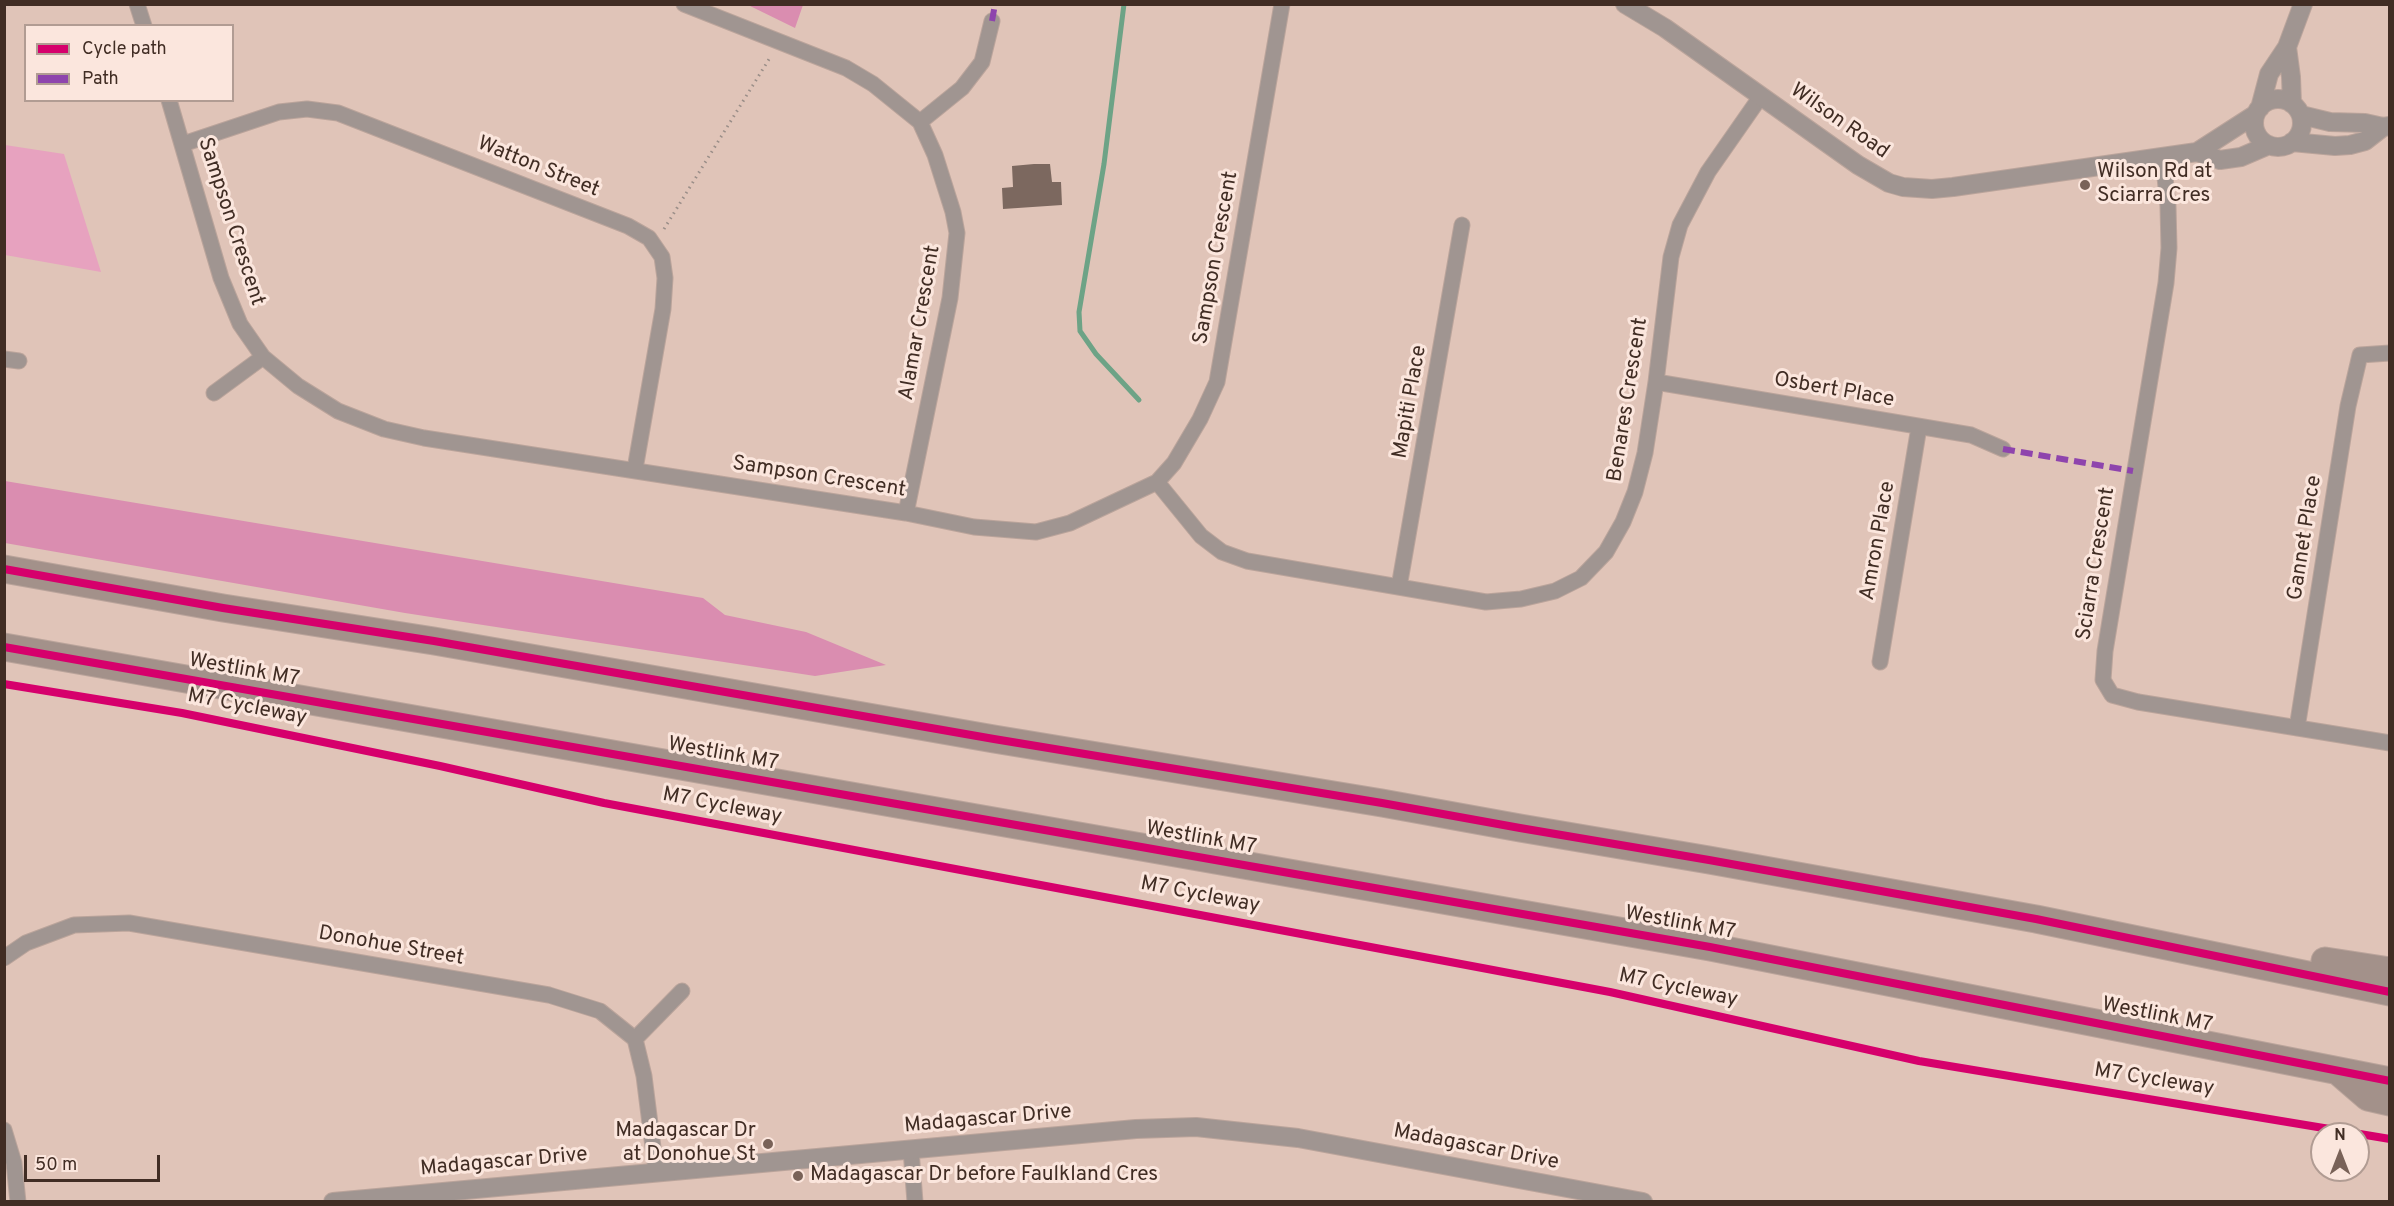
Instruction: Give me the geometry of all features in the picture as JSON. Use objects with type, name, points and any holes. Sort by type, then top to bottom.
[{"type":"highway","points":[[4,569],[222,608],[434,640],[994,739],[1382,803],[2036,919],[2390,992]]},
{"type":"highway","name":"Westlink M7","points":[[4,647],[1710,947],[2390,1081]]},
{"type":"highway","points":[[2036,919],[2390,971]]},
{"type":"highway","points":[[2336,1070],[2368,1096],[2390,1102]]},
{"type":"street","points":[[137,4],[143,24]]},
{"type":"street","name":"Alamar Crescent","points":[[684,4],[846,68],[882,90],[920,122],[943,177],[957,233],[950,298],[906,513]]},
{"type":"street","name":"Sampson Crescent","points":[[170,102],[221,278],[240,324],[263,357],[298,386],[338,411],[384,429],[424,438],[635,469],[906,513],[974,527],[1036,532],[1070,524],[1157,482],[1188,442],[1217,382],[1282,4]]},
{"type":"street","name":"Wilson Road","points":[[1625,4],[1665,28],[1858,165],[1889,183],[1903,187],[1932,189],[1953,187],[2197,152],[2271,100],[2278,99],[2296,110],[2330,122],[2365,123],[2386,127]]},
{"type":"street","points":[[2269,146],[2258,135],[2255,127],[2258,111],[2269,74],[2287,46],[2302,4]]},
{"type":"street","points":[[920,122],[962,88],[982,62],[992,21]]},
{"type":"street","points":[[2287,46],[2301,130],[2292,142]]},
{"type":"street","name":"Benares Crescent","points":[[1157,482],[1201,536],[1222,552],[1246,561],[1486,602],[1521,599],[1555,591],[1581,578],[1606,552],[1623,522],[1635,492],[1645,453],[1656,382],[1671,257],[1680,225],[1708,172],[1761,96]]},
{"type":"street","name":"Watton Street","points":[[183,144],[279,112],[307,109],[338,113],[628,226],[649,238],[654,246]]},
{"type":"street","name":"Wilson Road","points":[[2197,152],[2220,160],[2241,157],[2269,146],[2285,146],[2292,142],[2350,145],[2365,141],[2386,127]]},
{"type":"street","name":"Sciarra Crescent","points":[[2163,158],[2168,206],[2169,248],[2166,283],[2105,651],[2103,680],[2112,696],[2138,702],[2390,743]]},
{"type":"street","name":"Mapiti Place","points":[[1399,587],[1462,225]]},
{"type":"street","points":[[635,469],[663,309],[662,257],[654,246]]},
{"type":"street","name":"Gannet Place","points":[[2298,728],[2348,406],[2360,355],[2390,353]]},
{"type":"street","points":[[214,393],[263,357]]},
{"type":"street","name":"Osbert Place","points":[[1656,382],[1971,435],[2003,448]]},
{"type":"street","name":"Amron Place","points":[[1880,662],[1919,427]]},
{"type":"street","name":"Donohue Street","points":[[4,958],[26,943],[74,925],[129,923],[549,995],[600,1011],[635,1039]]},
{"type":"street","points":[[656,1171],[644,1076],[635,1039],[682,991]]},
{"type":"street","name":"Madagascar Drive","points":[[333,1202],[1136,1129],[1196,1127],[1234,1129],[1298,1138],[1643,1202]]},
{"type":"street","points":[[4,1130],[14,1163],[18,1202]]},
{"type":"street","points":[[911,1150],[915,1202]]},
{"type":"path","points":[[654,246],[779,42]]},
{"type":"shaded area","points":[[803,4],[795,28],[748,5]]},
{"type":"shaded area","points":[[5,145],[64,154],[101,272],[5,255]]},
{"type":"shaded area","points":[[5,481],[703,598],[725,615],[806,632],[886,665],[815,676],[405,613],[5,543]]},
{"type":"building","points":[[1050,164],[1052,182],[1061,182],[1062,205],[1003,209],[1002,188],[1013,187],[1012,166]]},
{"type":"waterway","points":[[1124,4],[1104,164],[1079,312],[1080,331],[1096,354],[1139,400]]},
{"type":"marked path","points":[[992,21],[995,4]]},
{"type":"marked path","points":[[2003,449],[2133,471]]},
{"type":"cycle path","points":[[4,569],[1709,860],[2036,919],[2390,992]]},
{"type":"cycle path","name":"M7 Cycleway","points":[[4,647],[1710,947],[2390,1081]]},
{"type":"cycle path","name":"M7 Cycleway","points":[[4,684],[182,713],[440,766],[604,803],[1610,992],[1919,1061],[2390,1139]]},
{"type":"place","name":"Wilson Rd at Sciarra Cres","points":[[2085,185]]},
{"type":"place","name":"Madagascar Dr at Donohue St","points":[[768,1144]]},
{"type":"place","name":"Madagascar Dr before Faulkland Cres","points":[[798,1176]]}]
